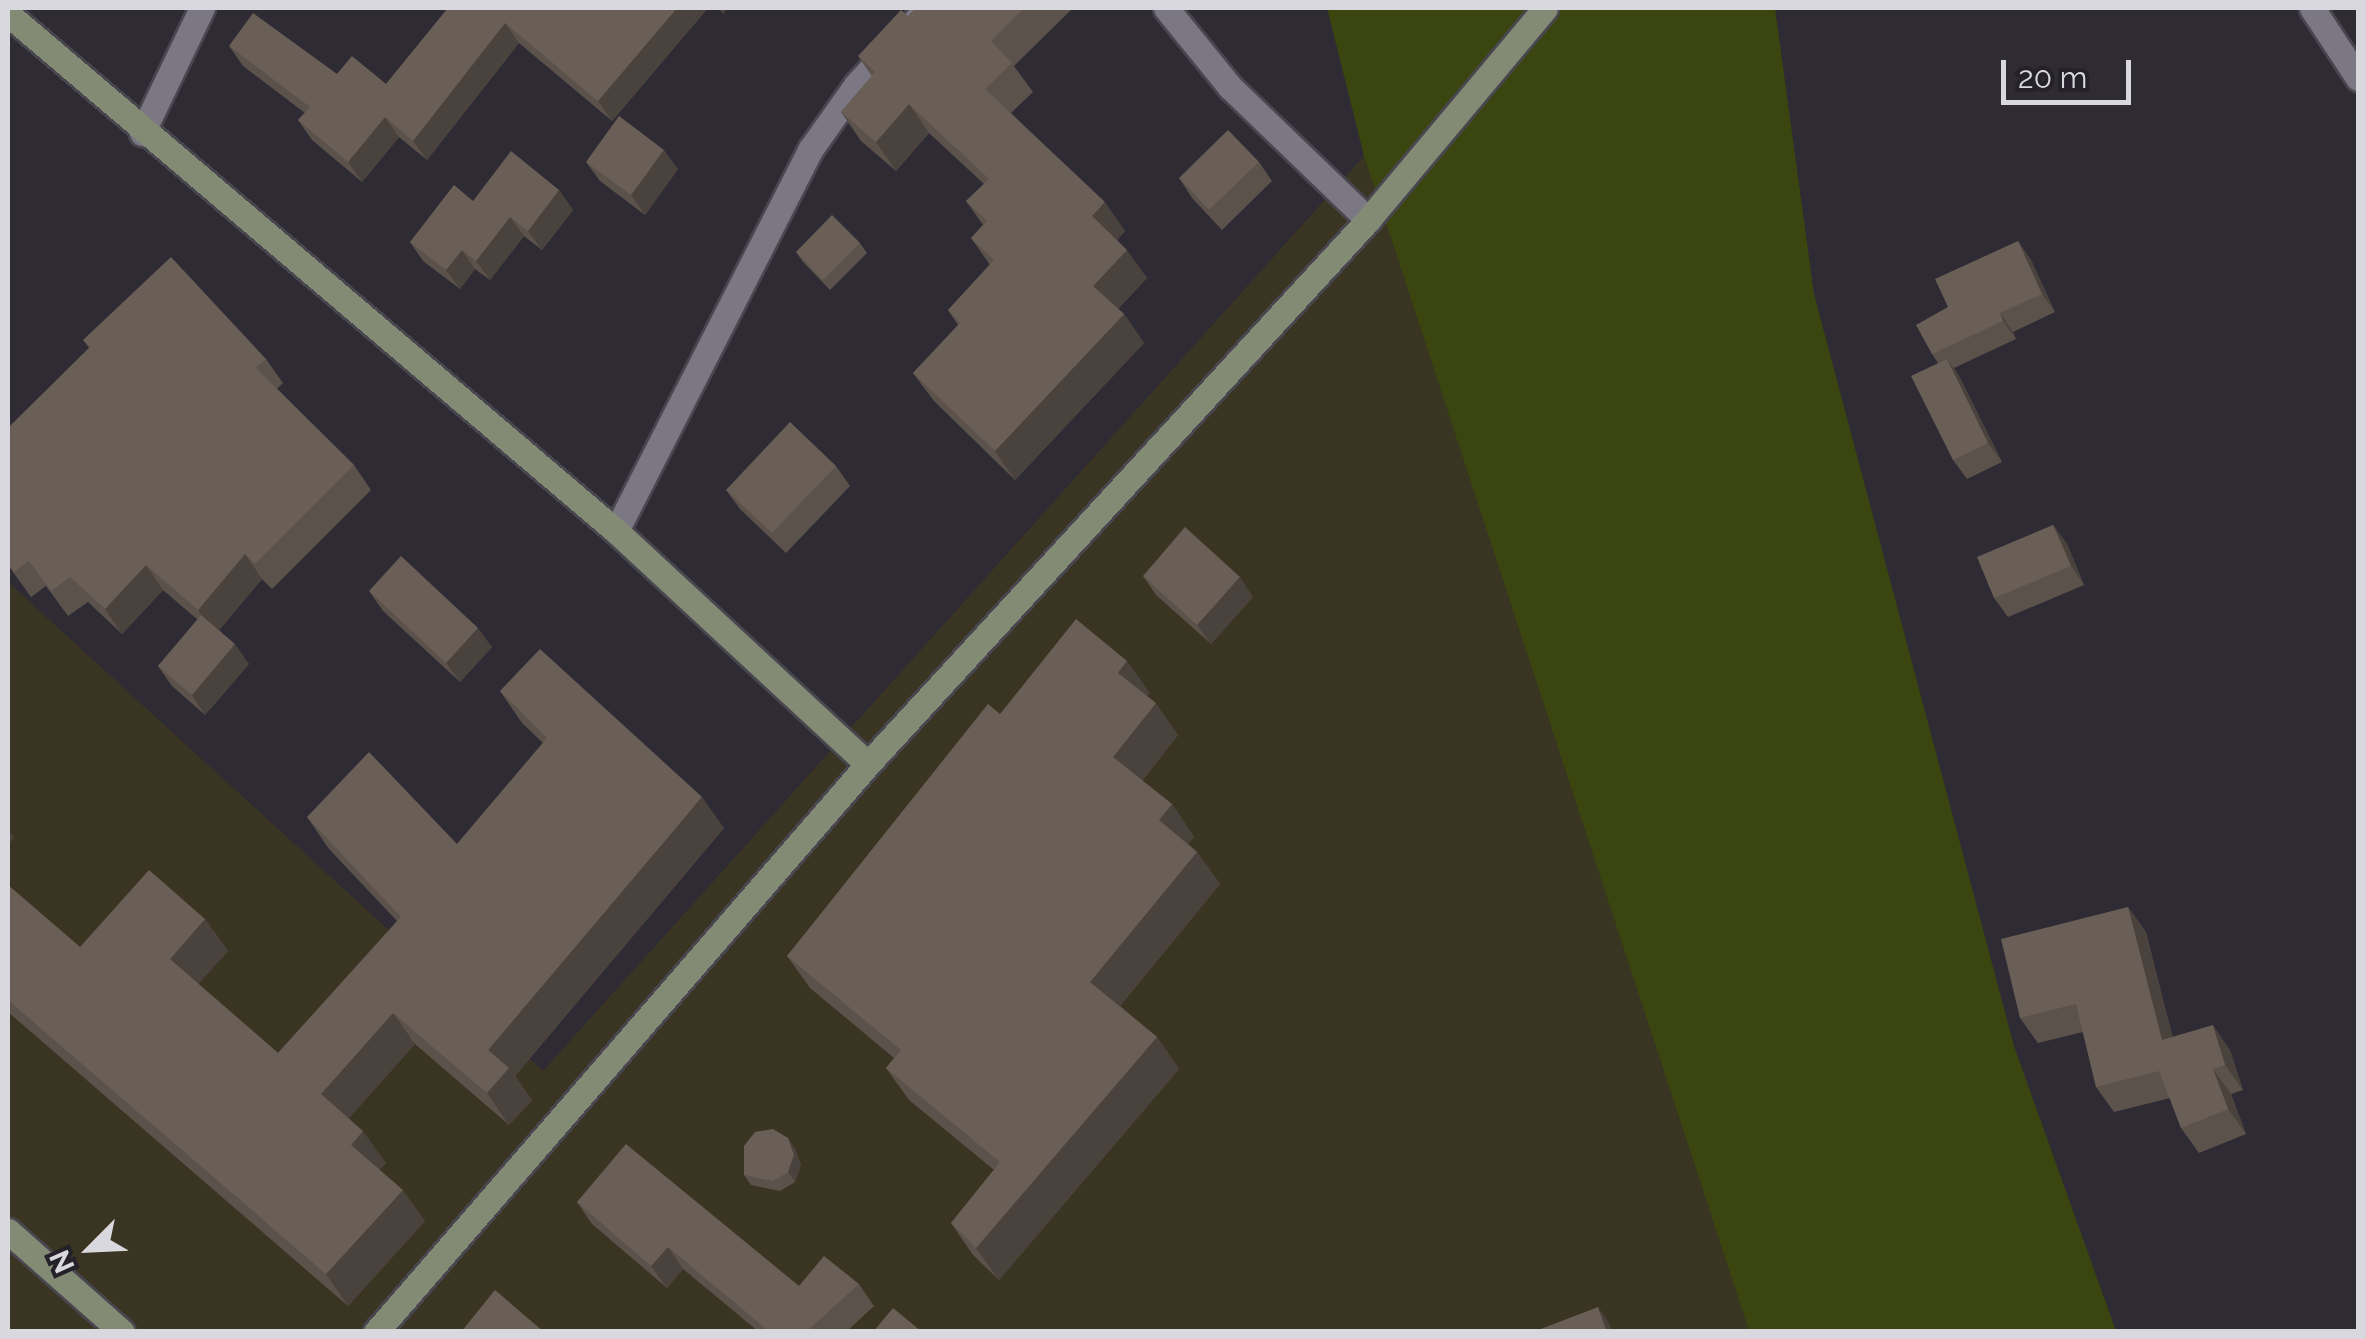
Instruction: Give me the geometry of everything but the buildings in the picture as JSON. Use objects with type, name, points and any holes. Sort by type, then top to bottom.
[{"type":"main road","points":[[376,1332],[868,764],[1368,220],[1546,8]]},
{"type":"main road","points":[[8,14],[142,133],[616,531],[868,764]]},
{"type":"main road","points":[[8,1231],[122,1332]]},
{"type":"street","points":[[142,133],[202,8]]},
{"type":"street","points":[[616,531],[810,150],[856,85],[926,8]]},
{"type":"street","points":[[1166,8],[1230,87],[1368,220]]},
{"type":"street","points":[[2312,8],[2358,78]]},
{"type":"shaded area","points":[[1364,156],[1749,1331],[8,1331],[8,582],[543,1071]]},
{"type":"green space","points":[[1327,8],[1775,8],[1814,294],[2014,1046],[2116,1331],[1749,1331],[1364,156]]}]
